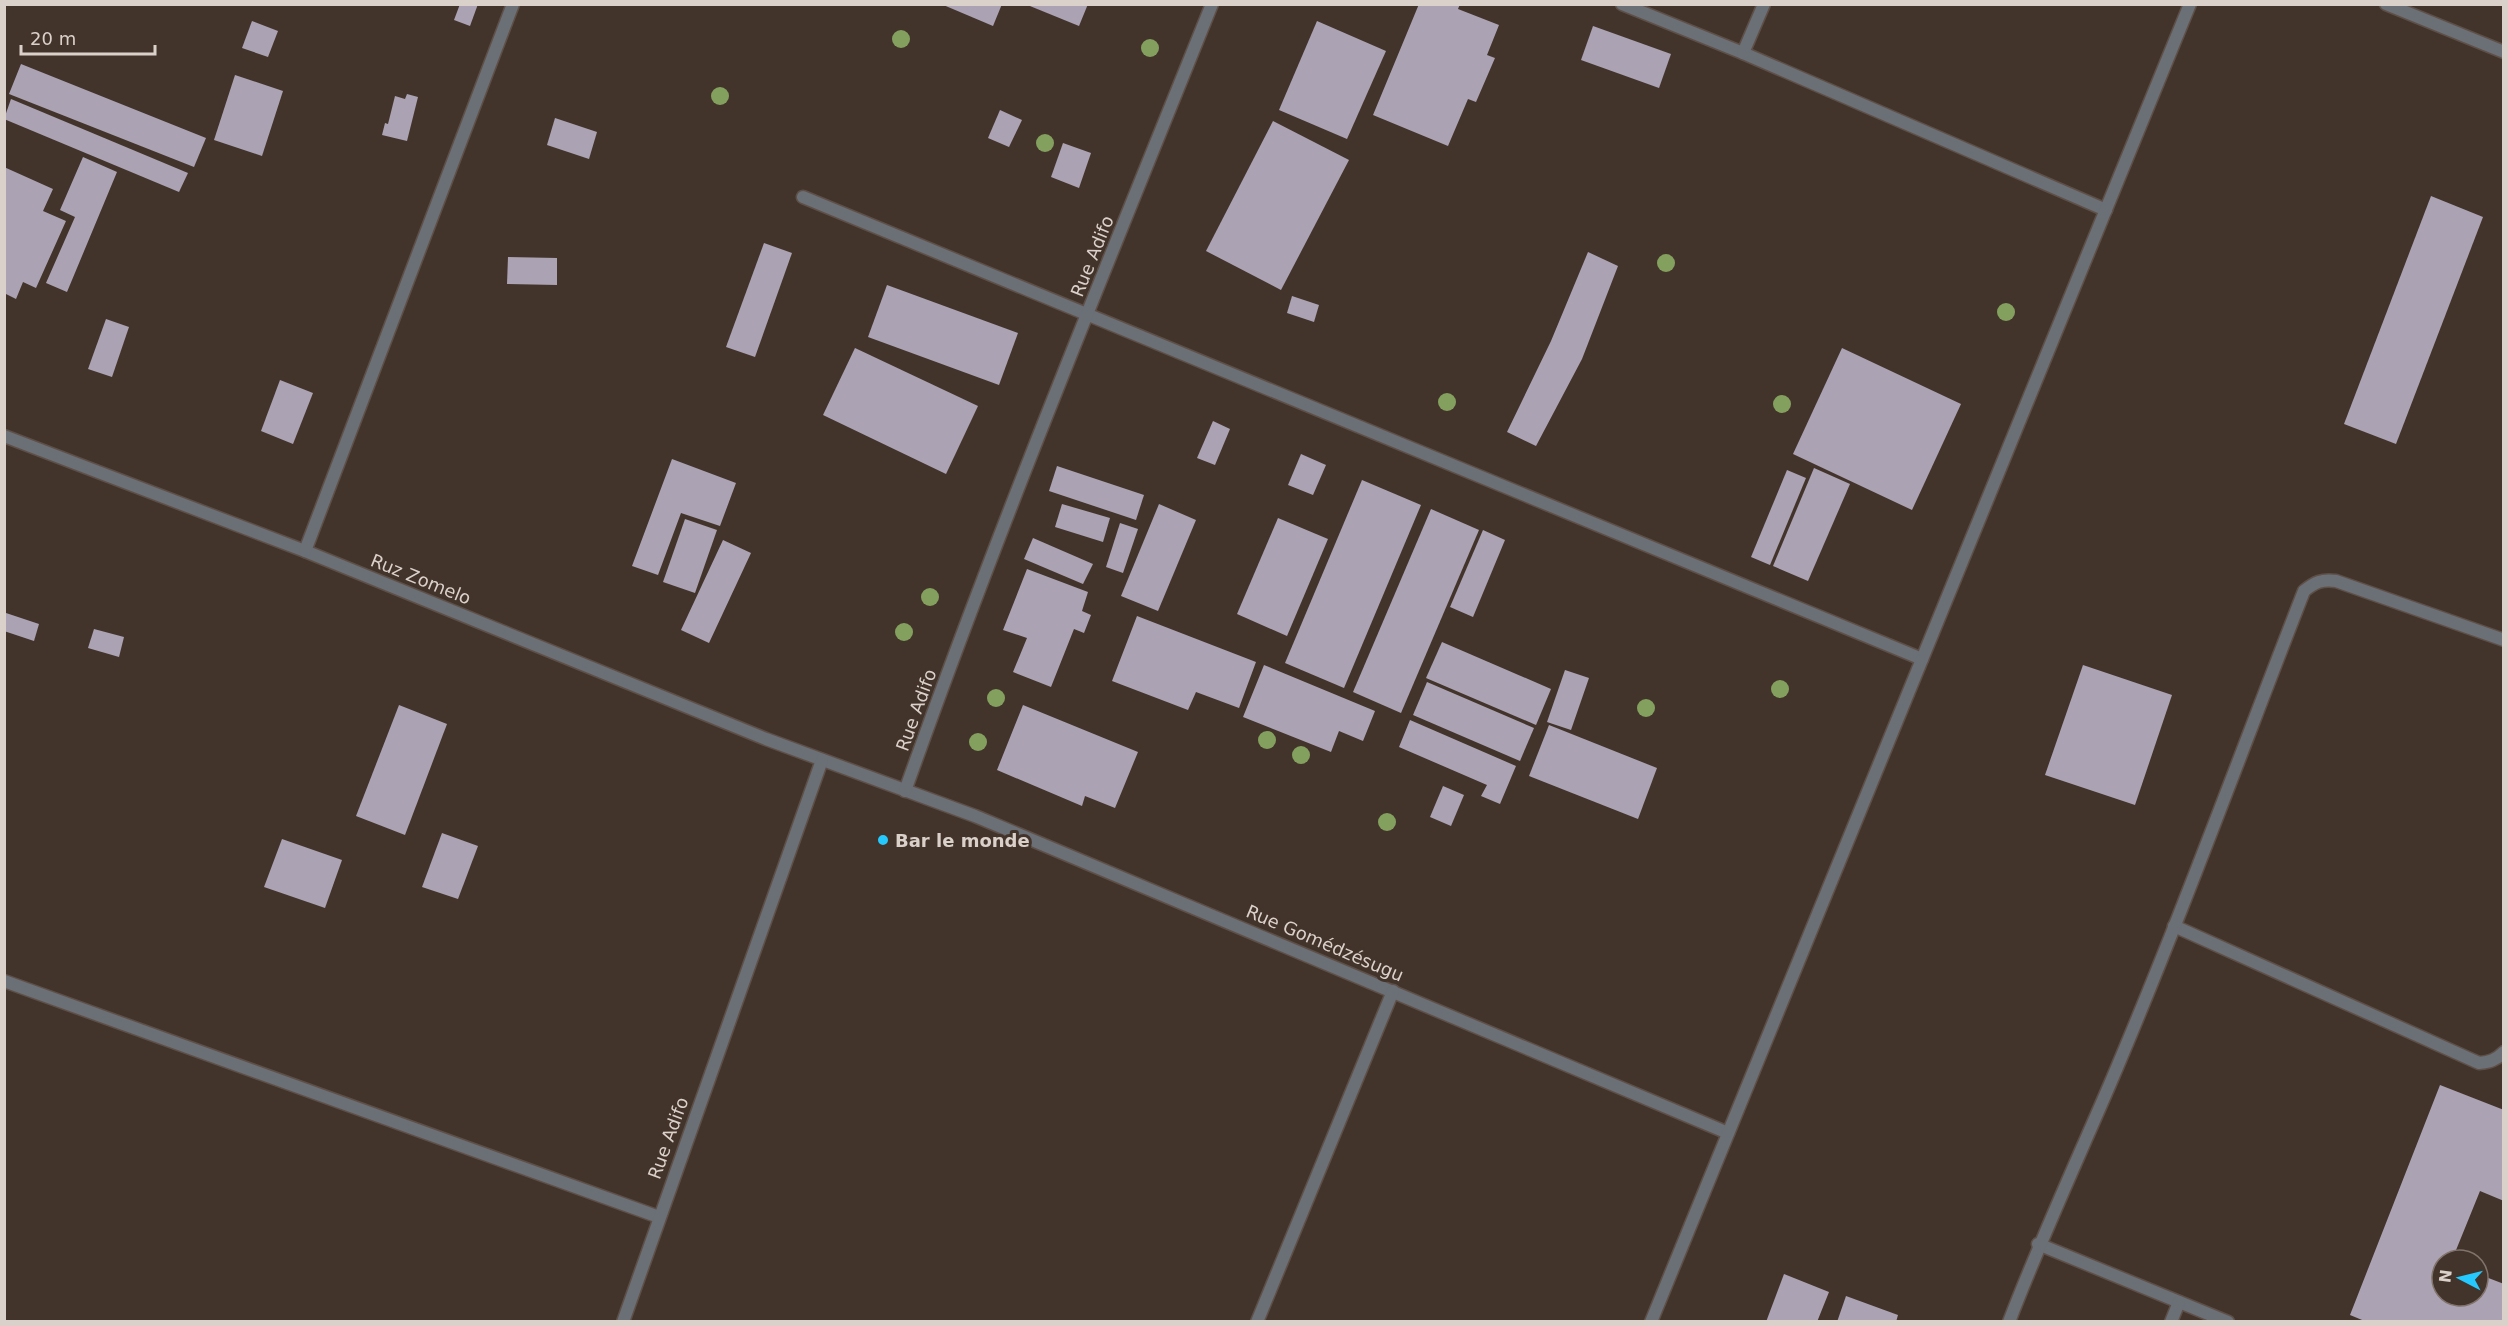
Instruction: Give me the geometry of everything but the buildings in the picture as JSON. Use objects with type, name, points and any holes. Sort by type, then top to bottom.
[{"type":"street","points":[[304,551],[513,4]]},
{"type":"street","name":"Rue Adifo","points":[[905,791],[931,717],[1088,314],[1212,4]]},
{"type":"street","points":[[1622,4],[1743,53],[2106,210]]},
{"type":"street","points":[[1743,53],[1764,4]]},
{"type":"street","points":[[1651,1322],[2190,4]]},
{"type":"street","points":[[2386,4],[2504,52]]},
{"type":"street","points":[[803,197],[1922,659]]},
{"type":"street","name":"Ruz Zomelo","points":[[4,436],[304,551],[822,760]]},
{"type":"street","points":[[2009,1322],[2038,1244],[2110,1083],[2174,926],[2304,591],[2313,583],[2324,579],[2336,580],[2504,640]]},
{"type":"street","points":[[822,760],[905,791]]},
{"type":"street","name":"Rue Adifo","points":[[623,1322],[822,760]]},
{"type":"street","name":"Rue Gomédzésugu","points":[[905,791],[975,816],[1728,1133]]},
{"type":"street","points":[[2174,926],[2479,1063],[2489,1062],[2504,1052]]},
{"type":"street","points":[[4,981],[659,1217]]},
{"type":"street","points":[[1257,1322],[1393,991]]},
{"type":"street","points":[[2038,1244],[2228,1322]]},
{"type":"street","points":[[2171,1322],[2179,1302]]},
{"type":"place","name":"Bar le monde","points":[[883,840]]}]
